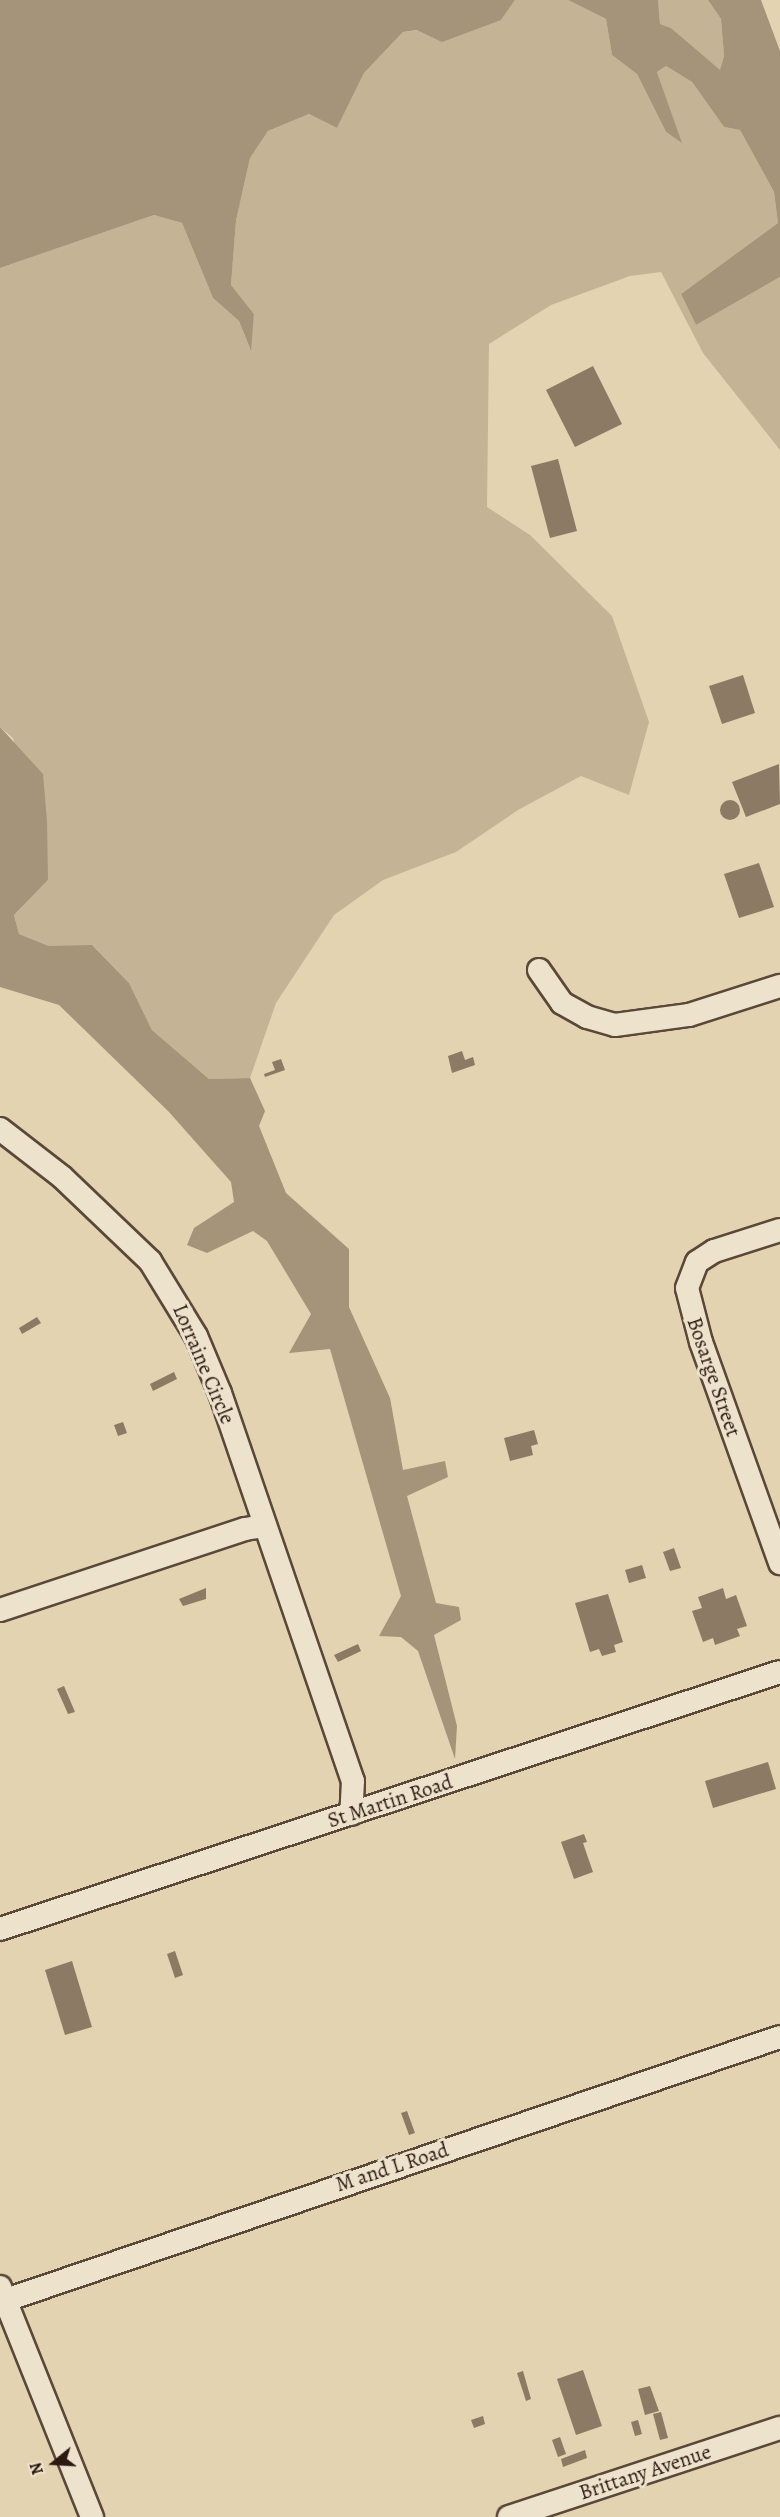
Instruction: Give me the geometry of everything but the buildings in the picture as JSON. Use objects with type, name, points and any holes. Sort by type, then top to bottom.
[{"type":"street","points":[[539,970],[562,1003],[587,1017],[615,1025],[689,1015],[780,986]]},
{"type":"street","name":"Lorraine Circle","points":[[0,1129],[112,1222],[150,1261],[173,1294],[196,1336],[220,1393],[353,1781],[351,1814]]},
{"type":"street","name":"Bosarge Street","points":[[773,1232],[714,1251],[697,1262],[687,1288],[701,1342],[780,1563]]},
{"type":"street","points":[[0,1610],[245,1529],[265,1526]]},
{"type":"street","name":"St Martin Road","points":[[0,1929],[780,1672]]},
{"type":"street","name":"M and L Road","points":[[3,2294],[780,2037]]},
{"type":"street","points":[[3,2294],[92,2517]]},
{"type":"street","name":"Brittany Avenue","points":[[509,2517],[780,2428]]},
{"type":"shaded area","points":[[0,0],[515,0],[501,20],[442,42],[417,30],[403,32],[364,73],[337,128],[309,114],[268,131],[250,158],[236,221],[231,285],[254,314],[251,351],[239,321],[213,298],[182,223],[154,215],[0,268]]},
{"type":"shaded area","points":[[515,0],[568,0],[606,19],[612,55],[637,74],[666,132],[681,142],[657,72],[666,66],[692,82],[724,127],[740,130],[774,192],[778,223],[681,294],[696,325],[780,277],[780,450],[703,353],[661,272],[630,276],[551,305],[489,344],[487,507],[530,535],[612,616],[649,722],[629,795],[581,776],[518,810],[456,852],[383,880],[334,915],[276,1003],[250,1078],[209,1079],[152,1030],[129,983],[93,946],[49,946],[19,934],[14,915],[48,880],[13,738],[0,727],[0,268],[154,215],[182,223],[213,298],[239,321],[250,349],[254,314],[231,285],[236,221],[250,158],[268,131],[309,114],[337,128],[364,73],[403,32],[501,20]]},
{"type":"shaded area","points":[[568,0],[658,0],[660,24],[671,28],[720,70],[724,56],[721,19],[708,0],[761,0],[780,51],[780,277],[696,325],[681,294],[778,223],[774,192],[740,130],[724,127],[692,82],[666,66],[657,72],[682,143],[666,132],[637,74],[612,55],[606,19]]},
{"type":"shaded area","points":[[658,0],[708,0],[721,19],[724,56],[720,71],[671,28],[660,24]]},
{"type":"shaded area","points":[[0,727],[43,774],[48,880],[14,915],[19,934],[49,946],[92,945],[129,983],[152,1030],[209,1079],[250,1078],[265,1111],[259,1126],[286,1193],[349,1249],[349,1307],[390,1398],[403,1470],[445,1461],[448,1477],[407,1496],[436,1603],[459,1607],[461,1620],[434,1635],[457,1726],[455,1759],[418,1651],[401,1637],[379,1636],[401,1596],[330,1349],[289,1353],[311,1314],[267,1241],[253,1231],[207,1253],[187,1245],[194,1228],[234,1202],[231,1182],[169,1112],[59,1005],[0,987]]}]
